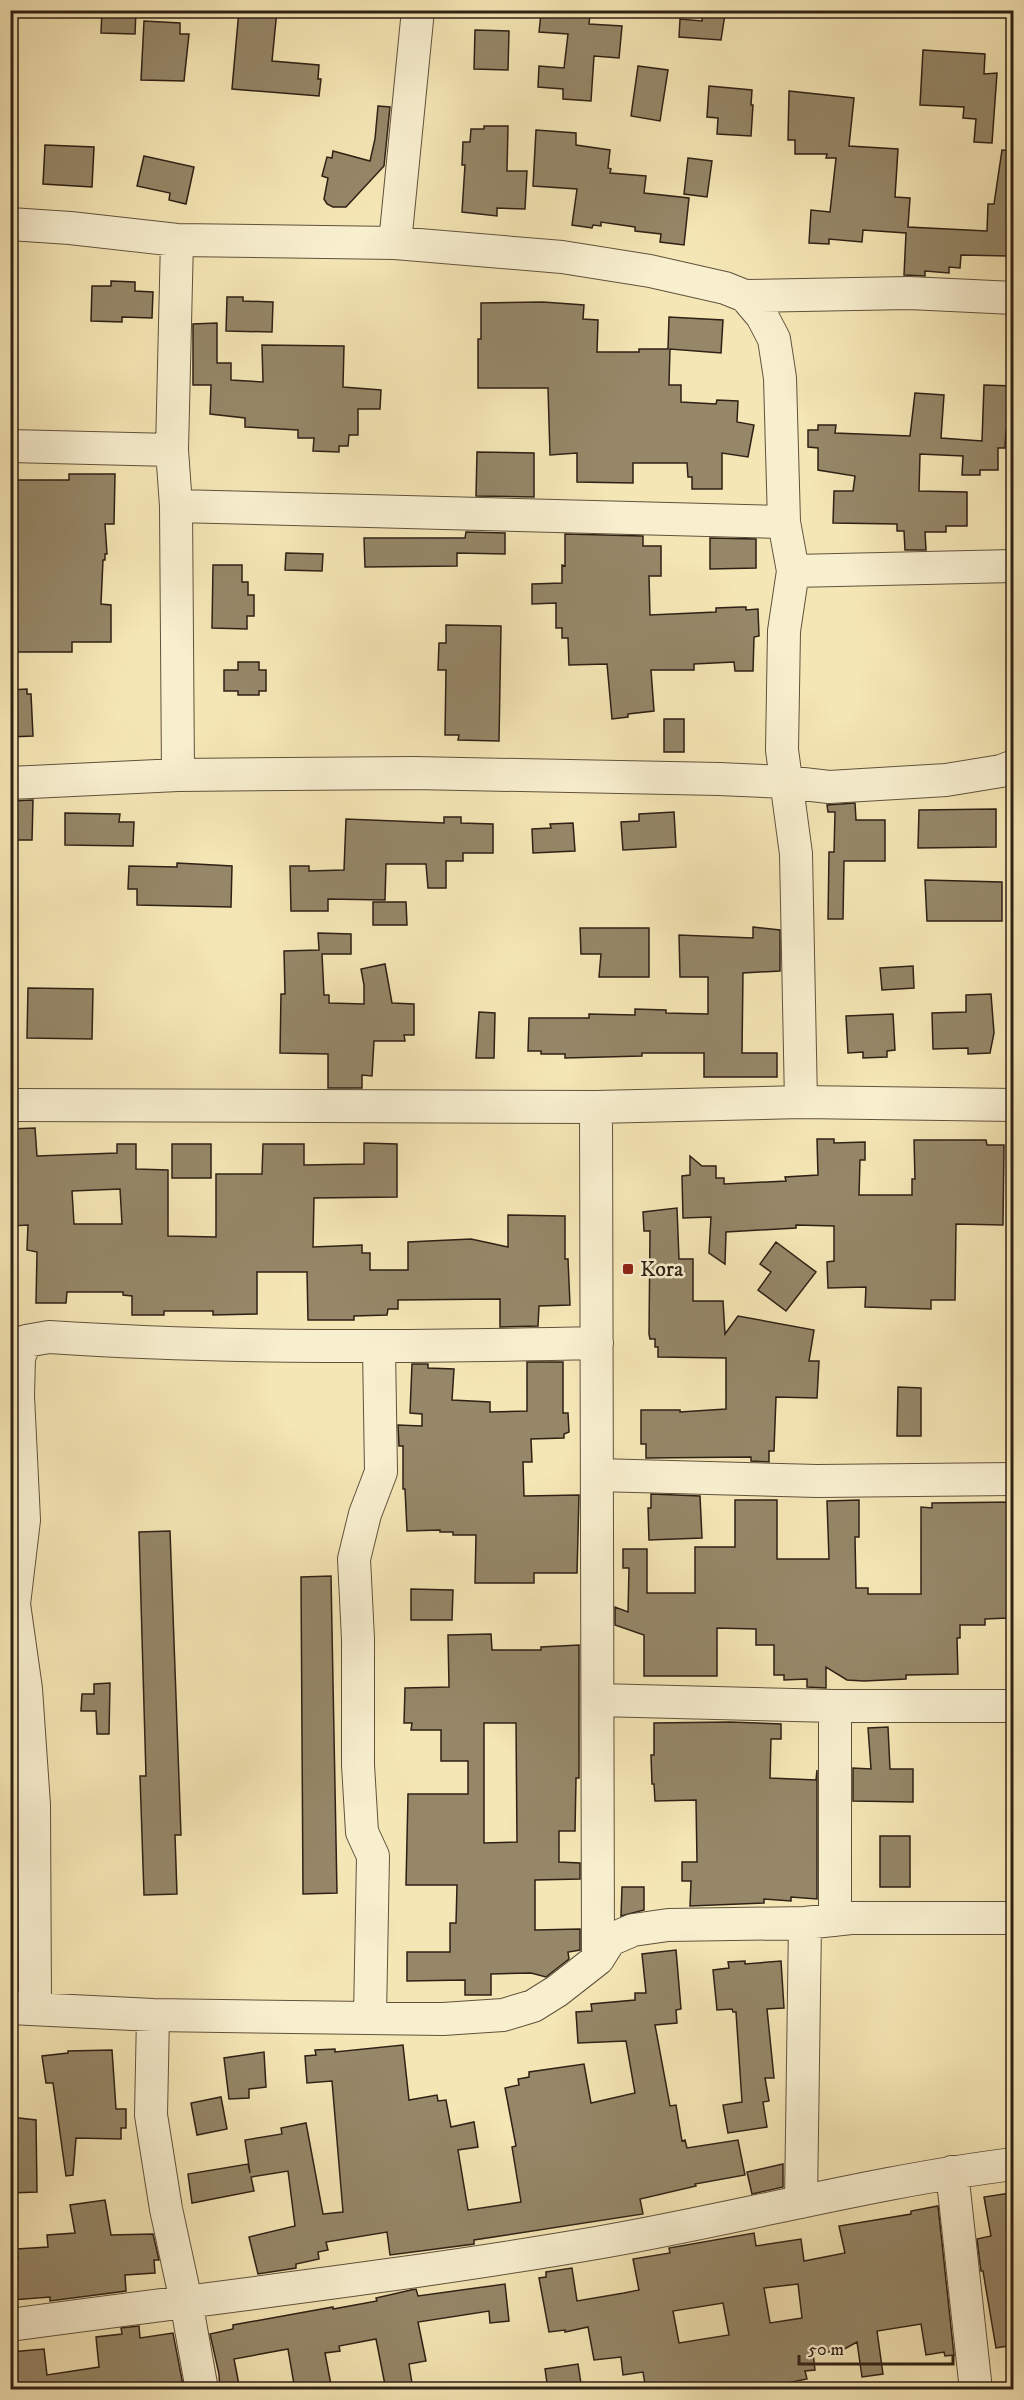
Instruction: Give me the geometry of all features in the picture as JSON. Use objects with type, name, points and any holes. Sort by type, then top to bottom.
[{"type":"street","points":[[394,243],[418,10]]},
{"type":"street","points":[[10,224],[177,240],[394,243],[562,257],[650,271],[725,288],[745,296],[909,293],[1014,298]]},
{"type":"street","points":[[177,240],[172,450],[176,506],[178,775]]},
{"type":"street","points":[[745,296],[762,316],[774,339],[780,378],[784,522],[793,571],[784,631],[782,750],[794,828],[798,902],[801,1102]]},
{"type":"street","points":[[10,446],[172,450]]},
{"type":"street","points":[[176,506],[784,522]]},
{"type":"street","points":[[793,571],[1014,566]]},
{"type":"street","points":[[10,783],[178,775],[414,773],[786,782],[829,787],[946,780],[1001,771],[1014,766]]},
{"type":"street","points":[[10,1105],[596,1107],[801,1102],[1014,1106]]},
{"type":"street","points":[[596,1107],[598,1959]]},
{"type":"street","points":[[597,1343],[379,1348],[194,1345],[50,1337],[26,1341],[19,1357],[18,1396],[24,1520],[14,1604],[26,1689],[22,1805],[23,2008],[153,2015],[443,2019],[503,2015],[533,2006],[557,1991],[598,1959],[610,1940],[633,1930],[668,1925],[896,1917],[1014,1918]]},
{"type":"street","points":[[370,2017],[373,1856],[362,1832],[358,1765],[358,1639],[354,1559],[365,1514],[381,1472],[379,1348]]},
{"type":"street","points":[[597,1475],[817,1481],[1014,1479]]},
{"type":"street","points":[[598,1700],[836,1706],[1014,1706]]},
{"type":"street","points":[[801,2202],[836,1706]]},
{"type":"street","points":[[153,2015],[151,2115],[165,2209],[186,2301],[202,2390]]},
{"type":"street","points":[[10,2325],[356,2279],[603,2242],[952,2172],[1014,2164]]},
{"type":"street","points":[[952,2172],[976,2390]]},
{"type":"building","points":[[102,10],[136,10],[135,34],[101,33]]},
{"type":"building","points":[[239,10],[277,10],[272,61],[319,65],[318,79],[321,79],[319,96],[232,89]]},
{"type":"building","points":[[702,12],[725,14],[721,40],[679,37],[680,19],[702,21]]},
{"type":"building","points":[[571,13],[590,14],[589,24],[622,26],[619,58],[594,56],[591,101],[563,99],[563,89],[538,87],[539,66],[564,68],[568,34],[539,32],[541,14],[571,15]]},
{"type":"building","points":[[144,21],[180,23],[180,34],[189,34],[184,81],[141,80]]},
{"type":"building","points":[[475,30],[509,31],[508,70],[474,69]]},
{"type":"building","points":[[923,50],[985,54],[984,74],[997,73],[992,143],[974,142],[976,119],[963,118],[964,107],[920,105]]},
{"type":"building","points":[[638,66],[668,70],[660,121],[631,116]]},
{"type":"building","points":[[709,86],[752,90],[751,136],[717,134],[718,118],[707,117]]},
{"type":"building","points":[[789,91],[854,98],[849,146],[898,149],[895,197],[910,198],[908,227],[987,231],[988,204],[994,204],[1002,150],[1013,151],[1014,195],[1011,195],[1010,234],[1014,234],[1014,252],[1008,252],[1008,256],[961,255],[960,268],[949,267],[949,273],[925,271],[925,276],[904,275],[906,233],[863,230],[862,242],[829,239],[829,244],[809,243],[811,210],[830,212],[836,158],[826,158],[827,154],[795,154],[795,140],[788,140]]},
{"type":"building","points":[[378,106],[390,107],[384,166],[346,207],[333,207],[324,199],[328,178],[322,176],[327,157],[332,158],[333,151],[370,161]]},
{"type":"building","points":[[484,126],[508,126],[507,171],[527,171],[525,209],[497,208],[497,216],[462,212],[465,165],[462,165],[463,142],[470,142],[471,129],[484,129]]},
{"type":"building","points":[[536,130],[576,133],[576,145],[610,150],[608,168],[611,169],[610,173],[646,176],[644,193],[689,198],[684,245],[660,242],[661,234],[635,231],[635,227],[601,222],[601,226],[593,225],[592,228],[572,225],[577,189],[533,186]]},
{"type":"building","points":[[45,145],[94,147],[92,187],[43,184]]},
{"type":"building","points":[[144,156],[194,167],[186,204],[169,200],[170,193],[137,186]]},
{"type":"building","points":[[688,158],[712,161],[707,197],[684,194]]},
{"type":"building","points":[[111,281],[135,282],[135,291],[153,292],[152,318],[122,317],[122,322],[91,321],[92,286],[111,286]]},
{"type":"building","points":[[227,297],[243,297],[243,301],[273,302],[272,332],[226,331]]},
{"type":"building","points":[[543,302],[584,305],[583,319],[598,320],[597,352],[668,349],[669,317],[723,320],[721,353],[670,349],[669,385],[681,385],[681,402],[716,404],[717,400],[738,401],[737,422],[754,425],[748,457],[722,453],[722,489],[692,489],[692,477],[688,477],[687,463],[633,463],[633,483],[577,482],[577,453],[550,455],[548,388],[478,388],[481,303]]},
{"type":"building","points":[[217,323],[217,363],[231,363],[231,380],[263,382],[262,345],[344,346],[343,387],[381,390],[380,409],[358,409],[358,435],[349,435],[348,446],[339,446],[339,452],[313,451],[314,438],[298,438],[298,430],[245,427],[245,418],[210,414],[211,385],[193,385],[193,324]]},
{"type":"building","points":[[984,385],[1014,386],[1014,430],[1006,430],[1005,448],[998,448],[998,470],[980,470],[980,475],[962,475],[963,456],[920,454],[919,491],[967,492],[967,526],[946,526],[946,532],[925,532],[926,550],[905,550],[904,531],[897,531],[897,524],[833,523],[834,491],[853,491],[855,476],[818,470],[818,448],[808,447],[808,430],[818,430],[818,425],[836,425],[835,433],[910,436],[915,393],[944,395],[941,438],[982,441]]},
{"type":"building","points":[[477,452],[534,453],[534,497],[476,496]]},
{"type":"building","points":[[69,474],[115,474],[114,524],[105,524],[107,554],[103,560],[101,604],[111,605],[111,642],[72,642],[72,652],[10,652],[10,480],[69,480]]},
{"type":"building","points":[[466,532],[505,533],[505,554],[457,553],[457,566],[365,567],[364,538],[465,538]]},
{"type":"building","points":[[565,534],[643,536],[643,546],[661,546],[661,576],[649,576],[650,615],[716,612],[716,608],[758,609],[759,636],[754,637],[753,671],[735,671],[734,662],[694,664],[694,670],[651,670],[654,711],[628,714],[628,717],[612,719],[607,664],[569,665],[568,638],[562,638],[562,628],[556,628],[556,603],[532,604],[532,584],[562,583],[562,565],[565,566]]},
{"type":"building","points":[[710,538],[756,539],[756,568],[710,569]]},
{"type":"building","points":[[286,553],[323,554],[322,571],[285,570]]},
{"type":"building","points":[[213,565],[242,565],[242,582],[248,582],[248,595],[254,595],[254,616],[247,616],[247,629],[212,628]]},
{"type":"building","points":[[446,625],[501,626],[499,741],[458,740],[459,735],[445,735],[446,670],[438,670],[439,643],[446,643]]},
{"type":"building","points":[[238,662],[259,662],[259,670],[266,670],[266,691],[259,691],[259,695],[238,695],[238,691],[224,691],[224,670],[238,670]]},
{"type":"building","points":[[27,689],[27,694],[31,694],[33,736],[10,737],[10,690]]},
{"type":"building","points":[[664,719],[684,719],[684,752],[664,752]]},
{"type":"building","points":[[33,800],[32,840],[10,840],[10,801]]},
{"type":"building","points":[[855,803],[856,820],[885,820],[885,861],[844,861],[843,919],[828,919],[829,852],[834,852],[835,812],[828,812],[827,805]]},
{"type":"building","points":[[996,809],[996,847],[918,848],[919,810]]},
{"type":"building","points":[[674,812],[676,847],[623,850],[621,822],[639,821],[639,814]]},
{"type":"building","points":[[65,813],[120,814],[119,822],[134,822],[133,846],[65,845]]},
{"type":"building","points":[[444,817],[461,817],[461,823],[493,824],[493,853],[463,853],[463,861],[446,861],[446,888],[428,888],[426,864],[386,864],[385,900],[328,899],[328,911],[291,911],[290,866],[309,866],[309,871],[344,870],[346,819],[444,823]]},
{"type":"building","points":[[573,823],[575,851],[533,853],[532,829],[551,828],[550,824]]},
{"type":"building","points":[[177,863],[232,866],[231,907],[137,905],[137,889],[128,889],[129,866],[177,867]]},
{"type":"building","points":[[925,880],[1002,882],[1002,921],[927,921]]},
{"type":"building","points":[[373,902],[406,902],[407,925],[373,925]]},
{"type":"building","points":[[753,927],[780,930],[780,971],[743,973],[742,1053],[777,1053],[777,1077],[704,1077],[704,1053],[642,1053],[642,1056],[565,1058],[565,1054],[541,1054],[541,1051],[528,1051],[529,1018],[589,1018],[589,1014],[635,1015],[635,1009],[666,1010],[666,1013],[708,1014],[708,977],[680,977],[679,935],[753,938]]},
{"type":"building","points":[[580,928],[649,928],[649,977],[599,977],[601,954],[581,954]]},
{"type":"building","points":[[318,933],[351,934],[351,954],[322,954],[324,995],[329,995],[329,1003],[364,1004],[361,969],[385,964],[392,1003],[414,1004],[414,1035],[404,1035],[405,1041],[374,1041],[372,1076],[362,1075],[362,1088],[328,1088],[328,1054],[280,1053],[281,994],[285,994],[284,951],[319,950]]},
{"type":"building","points":[[913,966],[914,988],[882,990],[880,968]]},
{"type":"building","points":[[28,988],[93,989],[92,1039],[27,1038]]},
{"type":"building","points":[[991,994],[994,1033],[990,1053],[968,1054],[968,1048],[933,1049],[932,1013],[966,1012],[966,995]]},
{"type":"building","points":[[479,1012],[495,1013],[494,1058],[476,1058]]},
{"type":"building","points":[[893,1014],[895,1050],[887,1051],[887,1057],[863,1058],[863,1052],[848,1053],[846,1016]]},
{"type":"building","points":[[35,1128],[37,1156],[117,1153],[117,1144],[136,1144],[136,1169],[168,1170],[168,1236],[216,1237],[216,1174],[262,1174],[263,1144],[304,1144],[304,1165],[364,1164],[364,1143],[397,1144],[397,1197],[314,1198],[313,1247],[362,1245],[362,1253],[370,1253],[370,1270],[408,1270],[408,1242],[471,1239],[508,1247],[508,1215],[565,1216],[565,1259],[568,1259],[570,1305],[539,1306],[538,1326],[500,1327],[500,1299],[398,1300],[398,1309],[388,1309],[387,1315],[354,1316],[354,1320],[308,1320],[307,1272],[257,1272],[257,1314],[213,1315],[213,1311],[164,1311],[164,1315],[132,1315],[132,1296],[123,1295],[123,1292],[67,1292],[66,1303],[36,1303],[37,1252],[27,1250],[28,1225],[10,1226],[10,1129]],"holes":[[[120,1189],[122,1224],[74,1224],[72,1191]]]},
{"type":"building","points":[[817,1139],[834,1139],[834,1143],[865,1142],[865,1160],[860,1160],[859,1195],[912,1195],[912,1179],[915,1179],[914,1140],[986,1140],[987,1145],[1004,1145],[1003,1225],[956,1224],[955,1300],[931,1300],[931,1309],[865,1307],[866,1287],[828,1288],[827,1262],[834,1261],[834,1226],[796,1225],[796,1228],[726,1232],[725,1264],[709,1253],[711,1217],[683,1218],[682,1176],[690,1175],[690,1156],[702,1166],[716,1166],[716,1178],[724,1178],[724,1184],[786,1181],[785,1177],[818,1175]]},
{"type":"building","points":[[172,1144],[211,1144],[211,1178],[172,1178]]},
{"type":"building","points":[[677,1208],[679,1259],[693,1259],[693,1301],[723,1301],[725,1334],[738,1316],[814,1330],[809,1361],[819,1361],[817,1398],[776,1397],[774,1451],[769,1451],[769,1462],[751,1461],[751,1457],[646,1458],[646,1444],[641,1444],[641,1410],[680,1410],[680,1412],[726,1409],[726,1358],[658,1357],[655,1339],[650,1339],[650,1231],[644,1231],[643,1212]]},
{"type":"building","points":[[776,1242],[816,1272],[786,1311],[758,1290],[771,1272],[760,1264]]},
{"type":"building","points":[[527,1362],[563,1362],[563,1413],[568,1413],[569,1432],[564,1434],[564,1438],[531,1439],[532,1462],[523,1462],[524,1496],[579,1495],[577,1573],[534,1573],[534,1583],[475,1583],[476,1535],[453,1535],[453,1532],[440,1532],[440,1530],[407,1531],[405,1489],[403,1489],[403,1446],[399,1446],[398,1425],[422,1426],[422,1414],[410,1413],[412,1364],[428,1364],[428,1368],[454,1369],[452,1400],[490,1402],[490,1412],[527,1411]]},
{"type":"building","points":[[898,1387],[921,1388],[921,1436],[897,1436]]},
{"type":"building","points":[[651,1494],[700,1496],[702,1538],[649,1540],[648,1508],[651,1508]]},
{"type":"building","points":[[735,1500],[777,1500],[777,1559],[829,1559],[827,1501],[859,1500],[859,1537],[855,1537],[856,1588],[868,1588],[868,1594],[921,1594],[921,1507],[932,1508],[932,1503],[1014,1502],[1014,1576],[1008,1576],[1008,1618],[985,1619],[985,1625],[960,1625],[960,1638],[957,1638],[958,1674],[906,1675],[906,1679],[864,1681],[847,1680],[826,1667],[826,1688],[807,1687],[807,1679],[784,1680],[784,1675],[774,1675],[774,1645],[756,1645],[756,1629],[717,1628],[717,1676],[644,1676],[644,1635],[615,1625],[615,1607],[628,1612],[629,1568],[623,1568],[623,1549],[647,1549],[647,1593],[695,1593],[695,1547],[735,1547]]},
{"type":"building","points":[[170,1531],[181,1835],[175,1835],[177,1894],[144,1895],[140,1776],[146,1776],[139,1532]]},
{"type":"building","points":[[331,1576],[337,1893],[303,1894],[301,1577]]},
{"type":"building","points":[[411,1589],[453,1590],[452,1620],[411,1620]]},
{"type":"building","points":[[491,1634],[492,1650],[541,1650],[541,1647],[579,1645],[579,1778],[576,1778],[575,1831],[559,1831],[559,1862],[580,1863],[580,1879],[535,1880],[535,1930],[580,1929],[580,1950],[568,1952],[569,1959],[546,1977],[531,1973],[491,1974],[491,1995],[465,1995],[465,1980],[407,1981],[407,1952],[450,1952],[450,1923],[456,1923],[457,1885],[406,1885],[408,1794],[468,1794],[468,1761],[441,1761],[441,1730],[411,1730],[412,1723],[404,1723],[405,1688],[449,1687],[448,1635]],"holes":[[[484,1723],[516,1723],[517,1842],[484,1843]]]},
{"type":"building","points":[[110,1683],[109,1734],[97,1734],[96,1711],[81,1711],[82,1694],[94,1694],[94,1684]]},
{"type":"building","points":[[654,1723],[781,1724],[781,1739],[771,1739],[770,1778],[816,1780],[817,1770],[817,1899],[791,1897],[791,1901],[764,1899],[764,1903],[690,1906],[691,1881],[682,1881],[682,1862],[697,1862],[696,1800],[655,1801],[651,1755],[654,1755]]},
{"type":"building","points":[[888,1727],[890,1769],[913,1769],[913,1802],[853,1801],[853,1768],[871,1769],[868,1728]]},
{"type":"building","points":[[880,1836],[910,1836],[910,1887],[880,1887]]},
{"type":"building","points":[[622,1887],[644,1887],[644,1910],[621,1916]]},
{"type":"building","points":[[676,1950],[681,2009],[676,2010],[677,2023],[655,2025],[670,2106],[676,2105],[682,2141],[685,2140],[687,2148],[738,2140],[745,2175],[695,2184],[696,2186],[640,2199],[643,2214],[474,2240],[474,2244],[390,2255],[387,2232],[326,2242],[328,2250],[318,2252],[319,2259],[296,2264],[296,2268],[258,2274],[249,2237],[295,2226],[288,2171],[251,2177],[254,2191],[192,2203],[188,2174],[248,2164],[250,2173],[245,2140],[282,2134],[281,2128],[306,2123],[323,2214],[343,2212],[332,2081],[307,2083],[305,2056],[316,2055],[315,2050],[335,2049],[335,2052],[403,2045],[409,2100],[437,2095],[438,2101],[446,2100],[451,2127],[474,2122],[478,2147],[458,2150],[468,2210],[521,2202],[512,2147],[516,2146],[505,2088],[519,2085],[518,2079],[529,2077],[529,2072],[584,2064],[591,2103],[635,2093],[626,2041],[578,2043],[576,2012],[592,2011],[591,2004],[635,2000],[635,1993],[646,1993],[642,1954]]},
{"type":"building","points":[[745,1961],[745,1964],[781,1961],[784,2008],[767,2009],[774,2078],[765,2078],[769,2101],[763,2102],[767,2127],[728,2133],[723,2105],[742,2102],[736,2012],[732,2009],[717,2010],[713,1970],[729,1968],[728,1962]]},
{"type":"building","points":[[112,2050],[116,2109],[126,2109],[126,2128],[121,2128],[121,2139],[76,2138],[73,2175],[66,2176],[53,2083],[46,2083],[42,2056],[68,2053],[68,2051]]},
{"type":"building","points":[[264,2052],[266,2087],[249,2089],[249,2098],[229,2099],[224,2058]]},
{"type":"building","points":[[221,2097],[227,2129],[197,2135],[191,2103]]},
{"type":"building","points":[[10,2117],[36,2120],[37,2192],[10,2193]]},
{"type":"building","points":[[783,2164],[783,2187],[752,2194],[747,2172]]},
{"type":"building","points":[[1010,2193],[1014,2211],[1014,2345],[996,2348],[977,2239],[991,2236],[984,2197]]},
{"type":"building","points":[[105,2200],[111,2235],[153,2234],[159,2260],[154,2260],[155,2273],[125,2275],[126,2291],[50,2301],[50,2297],[12,2300],[10,2259],[18,2259],[17,2249],[48,2247],[47,2235],[75,2233],[70,2205]]},
{"type":"building","points":[[938,2206],[954,2355],[945,2356],[944,2352],[926,2355],[921,2324],[877,2331],[883,2374],[862,2377],[857,2342],[839,2352],[813,2352],[815,2370],[805,2371],[807,2379],[752,2390],[646,2390],[643,2372],[623,2375],[621,2357],[594,2360],[588,2327],[565,2332],[565,2330],[549,2332],[539,2278],[546,2277],[546,2272],[572,2268],[577,2301],[639,2290],[633,2259],[670,2253],[669,2248],[754,2233],[756,2246],[801,2239],[804,2261],[845,2253],[839,2226],[911,2214],[911,2211]],"holes":[[[798,2284],[802,2318],[770,2323],[764,2288]],[[723,2303],[729,2335],[679,2343],[673,2311]]]},
{"type":"building","points":[[505,2284],[509,2321],[490,2323],[489,2311],[418,2322],[426,2361],[409,2364],[413,2390],[386,2390],[376,2339],[339,2346],[340,2351],[325,2353],[332,2390],[295,2390],[288,2349],[234,2359],[240,2390],[220,2390],[219,2374],[210,2334],[233,2329],[233,2325],[377,2301],[376,2298],[416,2289],[418,2296]]},
{"type":"building","points":[[139,2326],[140,2338],[173,2333],[184,2390],[10,2390],[10,2352],[44,2349],[47,2375],[99,2367],[96,2337],[122,2334],[121,2328]]},
{"type":"building","points":[[578,2364],[582,2390],[548,2390],[545,2369]]},
{"type":"place","name":"Kora","points":[[628,1269]]}]
